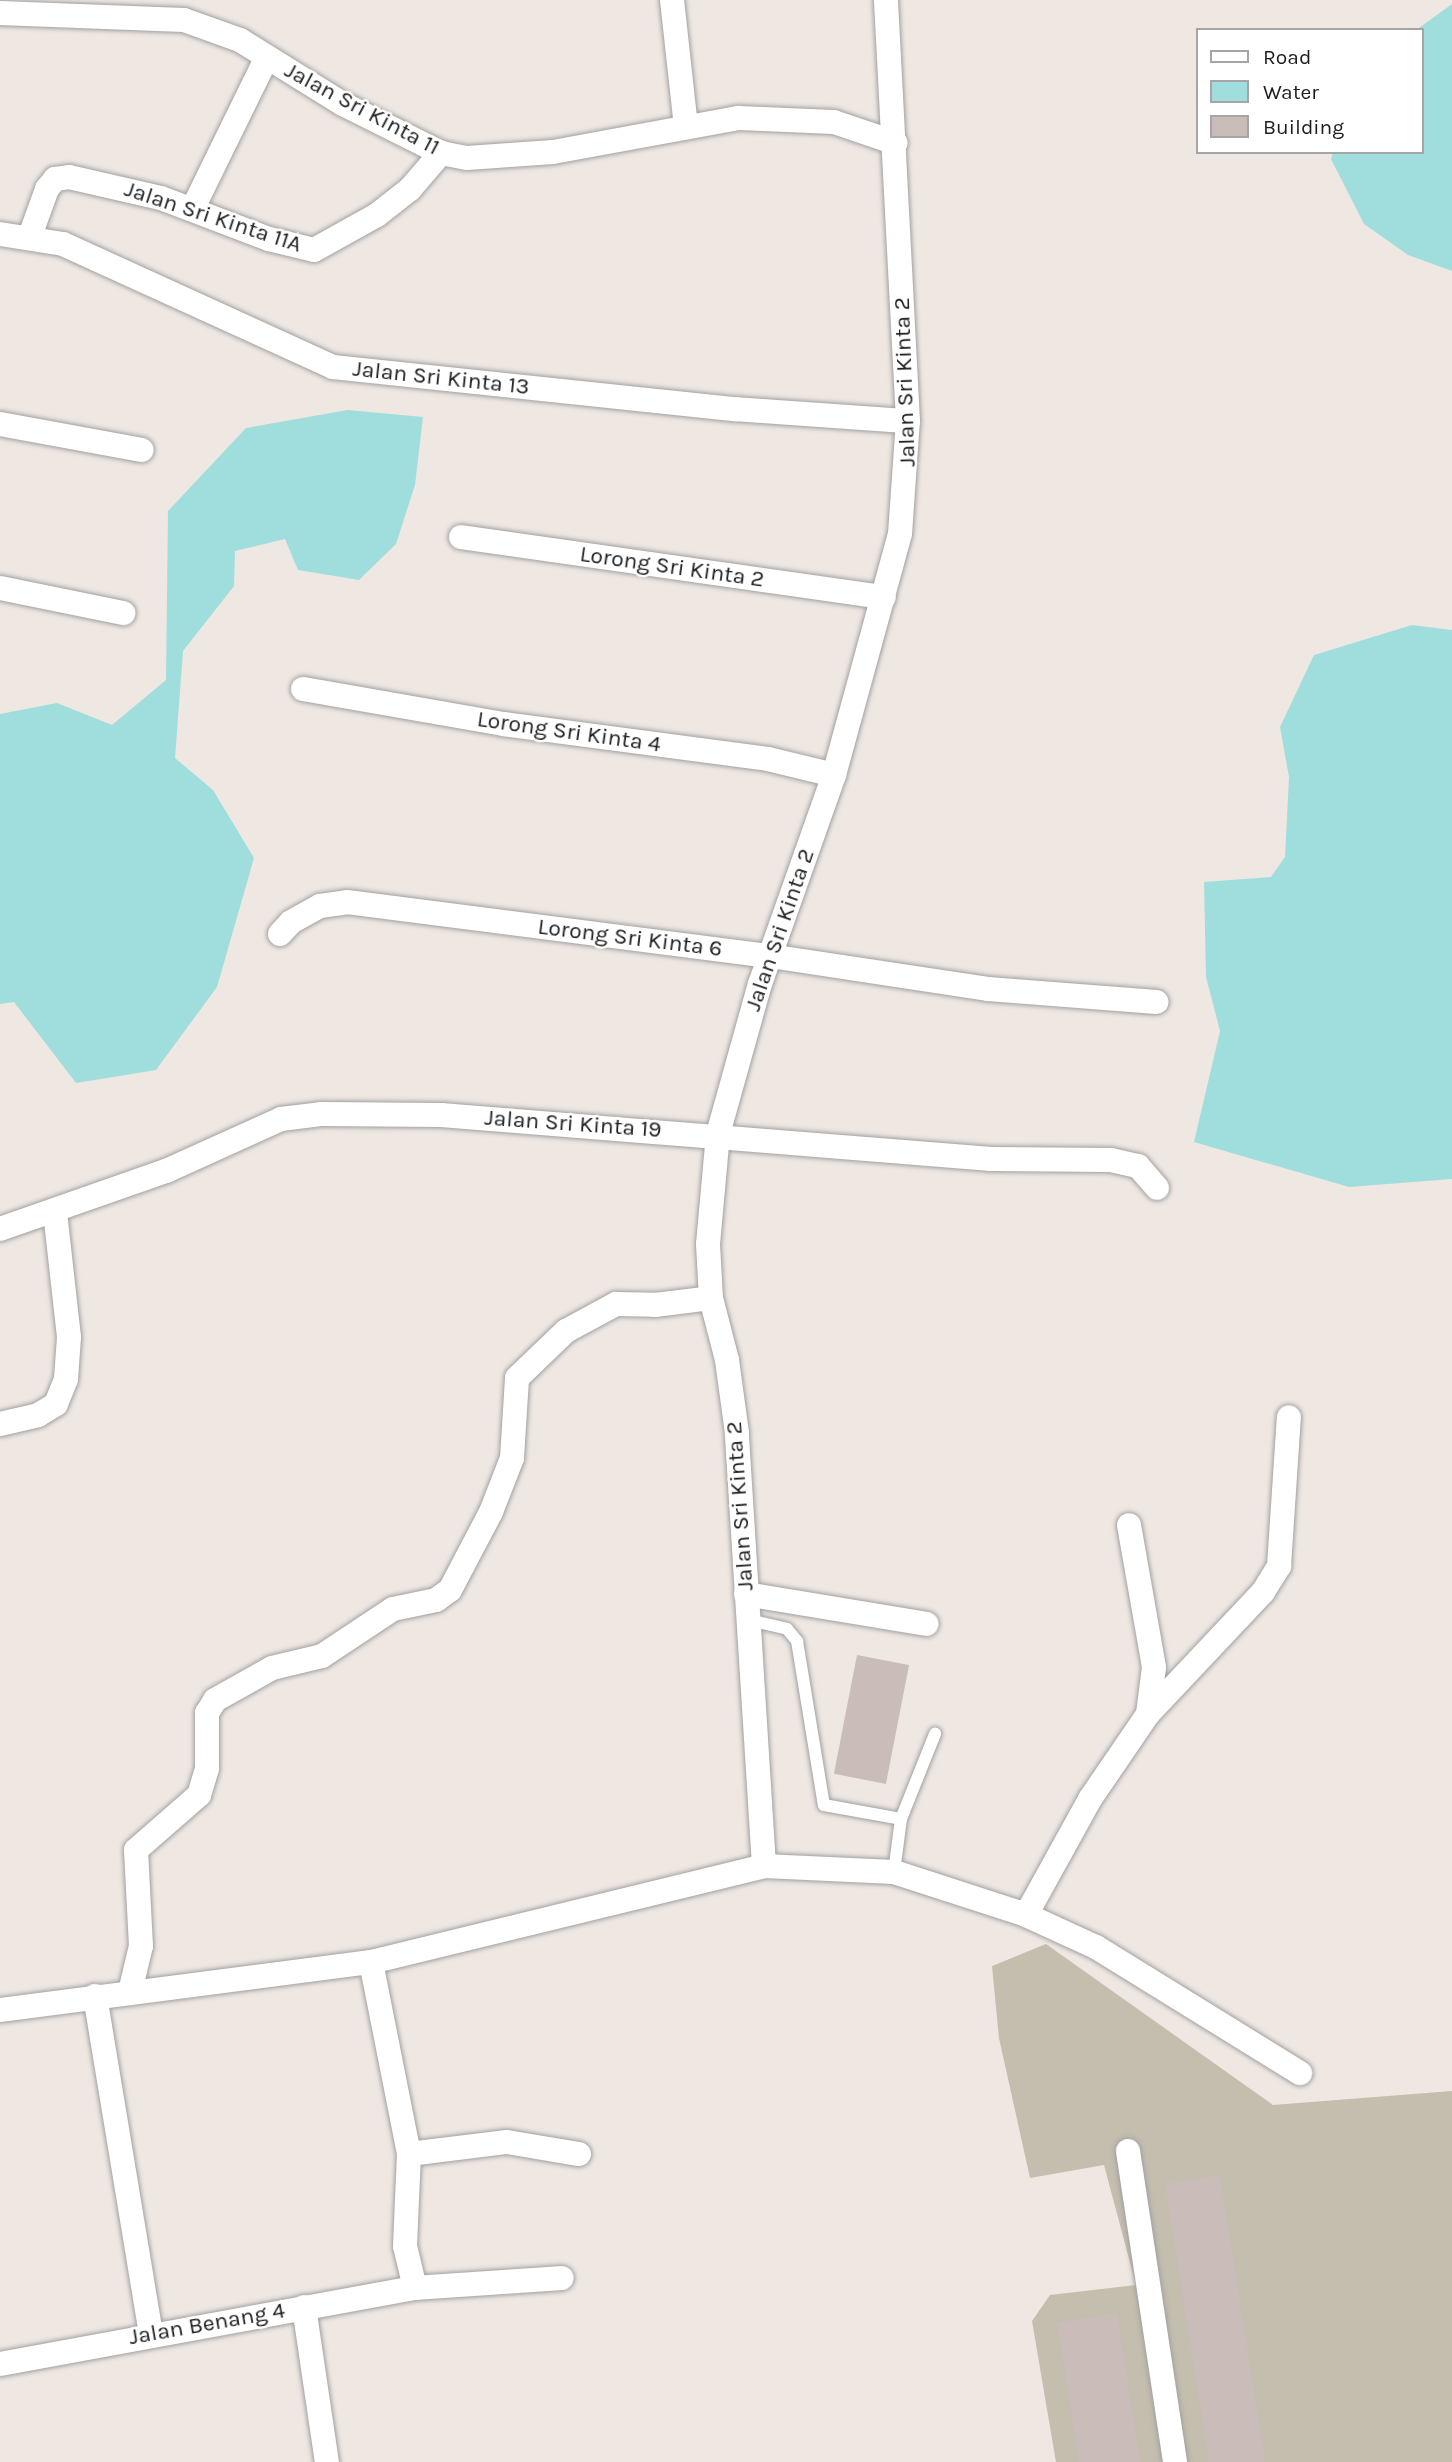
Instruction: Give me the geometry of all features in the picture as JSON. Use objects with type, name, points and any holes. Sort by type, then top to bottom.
[{"type":"street","points":[[672,0],[683,69],[686,126]]},
{"type":"street","name":"Jalan Sri Kinta 2","points":[[764,1866],[737,1433],[727,1360],[711,1298],[708,1244],[718,1134],[770,956],[834,775],[901,534],[908,421],[896,143],[886,0]]},
{"type":"street","name":"Jalan Sri Kinta 11","points":[[0,13],[184,20],[240,40],[343,104],[441,153],[467,158],[552,152],[739,118],[834,122],[896,143]]},
{"type":"street","points":[[193,208],[267,57]]},
{"type":"street","name":"Jalan Sri Kinta 11A","points":[[30,236],[55,179],[115,184],[193,208],[270,239],[314,250],[377,215],[410,189],[441,153]]},
{"type":"street","name":"Jalan Sri Kinta 13","points":[[0,234],[30,236],[63,244],[333,367],[721,407],[908,421]]},
{"type":"street","points":[[0,425],[142,450]]},
{"type":"street","name":"Lorong Sri Kinta 2","points":[[461,537],[884,597]]},
{"type":"street","points":[[0,588],[123,612]]},
{"type":"street","name":"Lorong Sri Kinta 4","points":[[303,689],[503,724],[768,759],[834,775]]},
{"type":"street","name":"Lorong Sri Kinta 6","points":[[280,934],[291,922],[320,906],[347,902],[770,956],[988,989],[1156,1002]]},
{"type":"street","name":"Jalan Sri Kinta 19","points":[[0,1229],[166,1171],[281,1119],[321,1114],[441,1115],[718,1134],[991,1158],[1111,1160],[1138,1166],[1157,1188]]},
{"type":"street","points":[[0,1424],[38,1415],[56,1404],[65,1379],[69,1337],[55,1212]]},
{"type":"street","points":[[130,1992],[141,1946],[136,1850],[199,1795],[207,1768],[207,1713],[215,1700],[272,1668],[322,1656],[393,1609],[436,1600],[450,1590],[491,1512],[512,1458],[517,1378],[566,1331],[616,1304],[711,1298]]},
{"type":"street","points":[[1026,1915],[1090,1799],[1148,1714],[1263,1592],[1279,1566],[1289,1417]]},
{"type":"street","points":[[1129,1525],[1154,1667],[1148,1714]]},
{"type":"street","points":[[746,1594],[927,1624]]},
{"type":"street","points":[[0,2010],[371,1962],[764,1866],[894,1872],[1026,1915],[1096,1947],[1300,2073]]},
{"type":"street","points":[[371,1962],[409,2154],[405,2246],[415,2288]]},
{"type":"street","points":[[95,1996],[151,2333]]},
{"type":"street","points":[[409,2154],[507,2143],[579,2154]]},
{"type":"street","points":[[1128,2151],[1175,2462]]},
{"type":"street","name":"Jalan Benang 4","points":[[0,2364],[151,2333],[415,2288],[562,2278]]},
{"type":"street","points":[[303,2307],[327,2462]]},
{"type":"lane","points":[[749,1620],[787,1629],[797,1641],[824,1805],[901,1819]]},
{"type":"lane","points":[[894,1872],[901,1819],[935,1734]]},
{"type":"shaded area","points":[[1046,1944],[1273,2105],[1452,2091],[1452,2462],[1056,2462],[1032,2321],[1050,2295],[1136,2285],[1104,2165],[1030,2178],[999,2038],[992,1966]]},
{"type":"water","points":[[1452,4],[1452,271],[1408,255],[1364,224],[1331,159],[1332,154],[1424,154],[1424,28],[1419,28]]},
{"type":"water","points":[[348,410],[423,417],[415,485],[396,544],[359,580],[298,570],[285,539],[235,551],[234,586],[183,651],[175,758],[213,790],[254,858],[217,987],[156,1070],[76,1083],[14,1002],[0,1004],[0,714],[57,703],[112,725],[166,680],[168,511],[246,428]]},
{"type":"water","points":[[1412,625],[1452,630],[1452,1179],[1349,1187],[1194,1142],[1220,1031],[1206,977],[1204,882],[1271,877],[1285,857],[1289,777],[1280,727],[1314,655]]},
{"type":"building","points":[[857,1655],[909,1665],[886,1784],[834,1774]]},
{"type":"building","points":[[1220,2175],[1265,2462],[1209,2462],[1165,2184]]},
{"type":"building","points":[[1117,2313],[1141,2462],[1079,2462],[1057,2323]]}]
